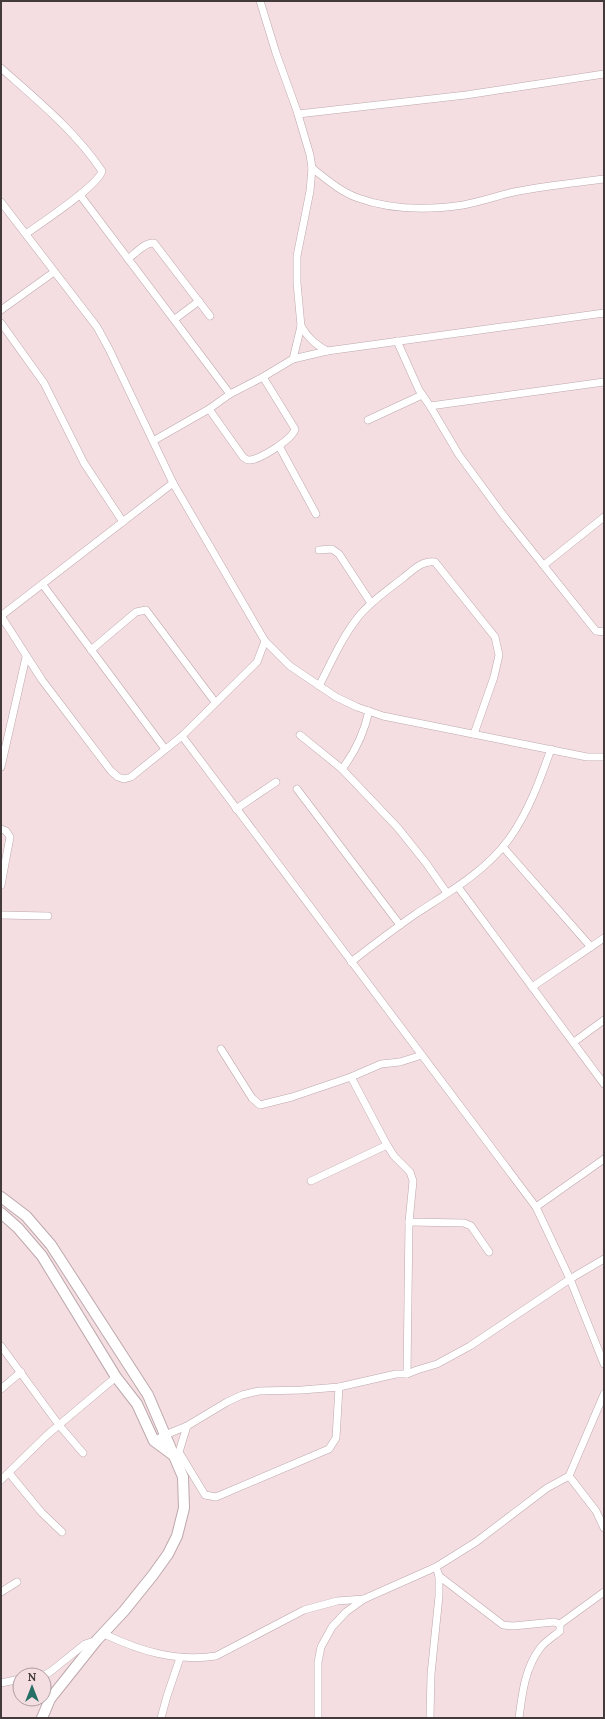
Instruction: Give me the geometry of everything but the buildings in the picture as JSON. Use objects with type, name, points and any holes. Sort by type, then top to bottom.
[{"type":"main road","points":[[1,1197],[26,1216],[51,1245],[148,1395],[182,1477],[184,1508],[177,1536],[168,1554],[153,1575],[50,1699],[42,1718]]},
{"type":"main road","points":[[1,1213],[18,1228],[42,1256],[116,1377],[137,1404],[154,1441],[172,1455]]},
{"type":"street","points":[[260,1],[298,114],[310,155],[312,168],[310,191],[297,256],[297,278],[301,326],[293,359]]},
{"type":"street","points":[[1,68],[71,132],[88,151],[102,171],[100,177],[80,195],[26,234]]},
{"type":"street","points":[[298,114],[466,95],[604,74]]},
{"type":"street","points":[[312,168],[336,186],[357,198],[382,205],[406,208],[434,208],[464,204],[513,192],[604,179]]},
{"type":"street","points":[[80,195],[175,319],[230,394]]},
{"type":"street","points":[[1,202],[97,327],[173,483],[265,642],[290,666],[336,697],[383,716],[587,757],[604,757]]},
{"type":"street","points":[[128,259],[146,245],[154,243],[210,316]]},
{"type":"street","points":[[1,310],[54,272]]},
{"type":"street","points":[[175,319],[199,301]]},
{"type":"street","points":[[153,441],[209,409],[230,394],[263,378],[293,359],[327,351],[604,313]]},
{"type":"street","points":[[1,323],[44,383],[84,463],[123,522]]},
{"type":"street","points":[[301,326],[315,345],[327,351]]},
{"type":"street","points":[[397,341],[422,395],[459,455],[504,516],[596,631],[604,632]]},
{"type":"street","points":[[209,409],[243,457],[248,460],[279,446],[294,433],[295,429],[263,378]]},
{"type":"street","points":[[430,406],[604,382]]},
{"type":"street","points":[[368,420],[422,395]]},
{"type":"street","points":[[279,446],[316,514]]},
{"type":"street","points":[[173,483],[15,607],[2,613],[26,657],[88,741],[118,777],[124,779],[131,777],[182,736],[257,662],[265,642]]},
{"type":"street","points":[[544,565],[604,517]]},
{"type":"street","points":[[319,550],[332,549],[339,554],[371,603]]},
{"type":"street","points":[[319,686],[347,632],[371,603],[414,569],[425,562],[435,562],[495,637],[499,655],[494,677],[474,734]]},
{"type":"street","points":[[43,585],[165,749]]},
{"type":"street","points":[[91,650],[136,612],[146,610],[215,702]]},
{"type":"street","points":[[1,766],[26,657]]},
{"type":"street","points":[[342,769],[358,746],[365,729],[369,711]]},
{"type":"street","points":[[300,734],[342,769],[398,828],[426,863],[447,894]]},
{"type":"street","points":[[182,736],[536,1207],[570,1279],[604,1364]]},
{"type":"street","points":[[351,962],[400,925],[458,887],[487,863],[503,847],[520,821],[540,779],[551,749]]},
{"type":"street","points":[[236,809],[276,782]]},
{"type":"street","points":[[297,788],[400,925]]},
{"type":"street","points":[[1,829],[6,831],[10,837],[1,885]]},
{"type":"street","points":[[503,847],[591,947]]},
{"type":"street","points":[[458,887],[604,1084]]},
{"type":"street","points":[[1,915],[48,916]]},
{"type":"street","points":[[532,987],[604,938]]},
{"type":"street","points":[[574,1042],[604,1020]]},
{"type":"street","points":[[221,1049],[252,1098],[260,1105],[292,1097],[351,1077],[381,1064],[400,1062],[422,1055]]},
{"type":"street","points":[[351,1077],[387,1145],[394,1156],[410,1172],[413,1181],[409,1222],[407,1374]]},
{"type":"street","points":[[311,1181],[387,1145]]},
{"type":"street","points":[[536,1207],[604,1159]]},
{"type":"street","points":[[409,1222],[464,1223],[470,1226],[489,1252]]},
{"type":"street","points":[[154,1441],[187,1426],[227,1402],[242,1395],[259,1391],[339,1387],[396,1374],[407,1374],[437,1364],[470,1346],[570,1279],[604,1259]]},
{"type":"street","points":[[1,1346],[59,1425],[83,1453]]},
{"type":"street","points":[[1,1389],[21,1372]]},
{"type":"street","points":[[1,1480],[59,1425],[116,1377]]},
{"type":"street","points":[[187,1426],[179,1452],[205,1495],[216,1497],[329,1449],[336,1438],[339,1387]]},
{"type":"street","points":[[318,1718],[318,1662],[321,1647],[332,1627],[346,1612],[364,1599],[436,1567],[476,1542],[547,1488],[569,1476],[602,1406],[604,1394]]},
{"type":"street","points":[[9,1473],[42,1513],[62,1532]]},
{"type":"street","points":[[569,1476],[596,1511],[604,1528]]},
{"type":"street","points":[[430,1718],[431,1674],[439,1576],[436,1567]]},
{"type":"street","points":[[439,1576],[503,1624],[513,1626],[554,1622],[560,1624]]},
{"type":"street","points":[[1,1592],[17,1582]]},
{"type":"street","points":[[560,1624],[604,1592]]},
{"type":"street","points":[[52,1670],[85,1644],[100,1637],[130,1647],[180,1658],[216,1656],[304,1610],[337,1601],[364,1599]]},
{"type":"street","points":[[519,1718],[522,1691],[530,1666],[541,1647],[560,1631],[560,1624]]},
{"type":"street","points":[[161,1718],[180,1658]]},
{"type":"street","points":[[1,1683],[12,1681]]}]
